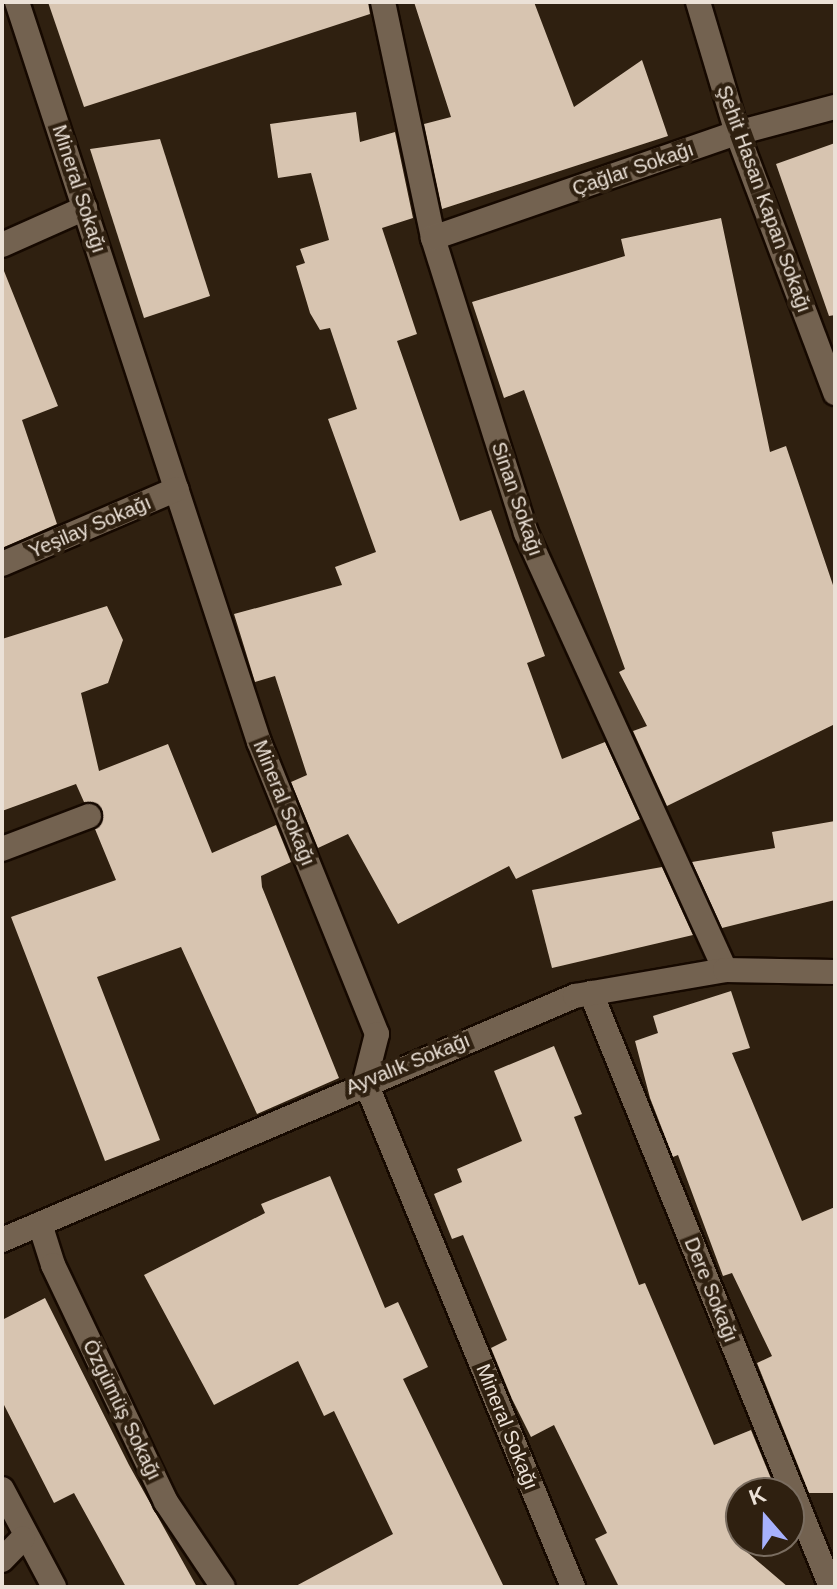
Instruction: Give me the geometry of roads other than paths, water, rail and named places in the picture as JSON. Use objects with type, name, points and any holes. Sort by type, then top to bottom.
[{"type":"street","name":"Mineral Sokağı","points":[[17,2],[259,742],[377,1034],[365,1081],[573,1587]]},
{"type":"street","name":"Sinan Sokağı","points":[[383,2],[433,238],[526,533],[725,970]]},
{"type":"street","name":"Şehit Hasan Kapan Sokağı","points":[[698,2],[737,133],[835,393]]},
{"type":"street","name":"Çağlar Sokağı","points":[[433,238],[737,133],[835,107]]},
{"type":"street","points":[[2,245],[85,208]]},
{"type":"street","name":"Yeşilay Sokağı","points":[[2,564],[177,489]]},
{"type":"street","points":[[2,849],[89,816]]},
{"type":"street","name":"Ayvalık Sokağı","points":[[2,1240],[365,1081],[591,993],[725,970],[835,972]]},
{"type":"street","name":"Dere Sokağı","points":[[591,993],[831,1587]]},
{"type":"street","name":"Özgümüş Sokağı","points":[[40,1224],[53,1265],[166,1502],[223,1587]]},
{"type":"street","points":[[2,1489],[23,1538],[54,1587]]},
{"type":"street","points":[[2,1560],[23,1538]]}]
